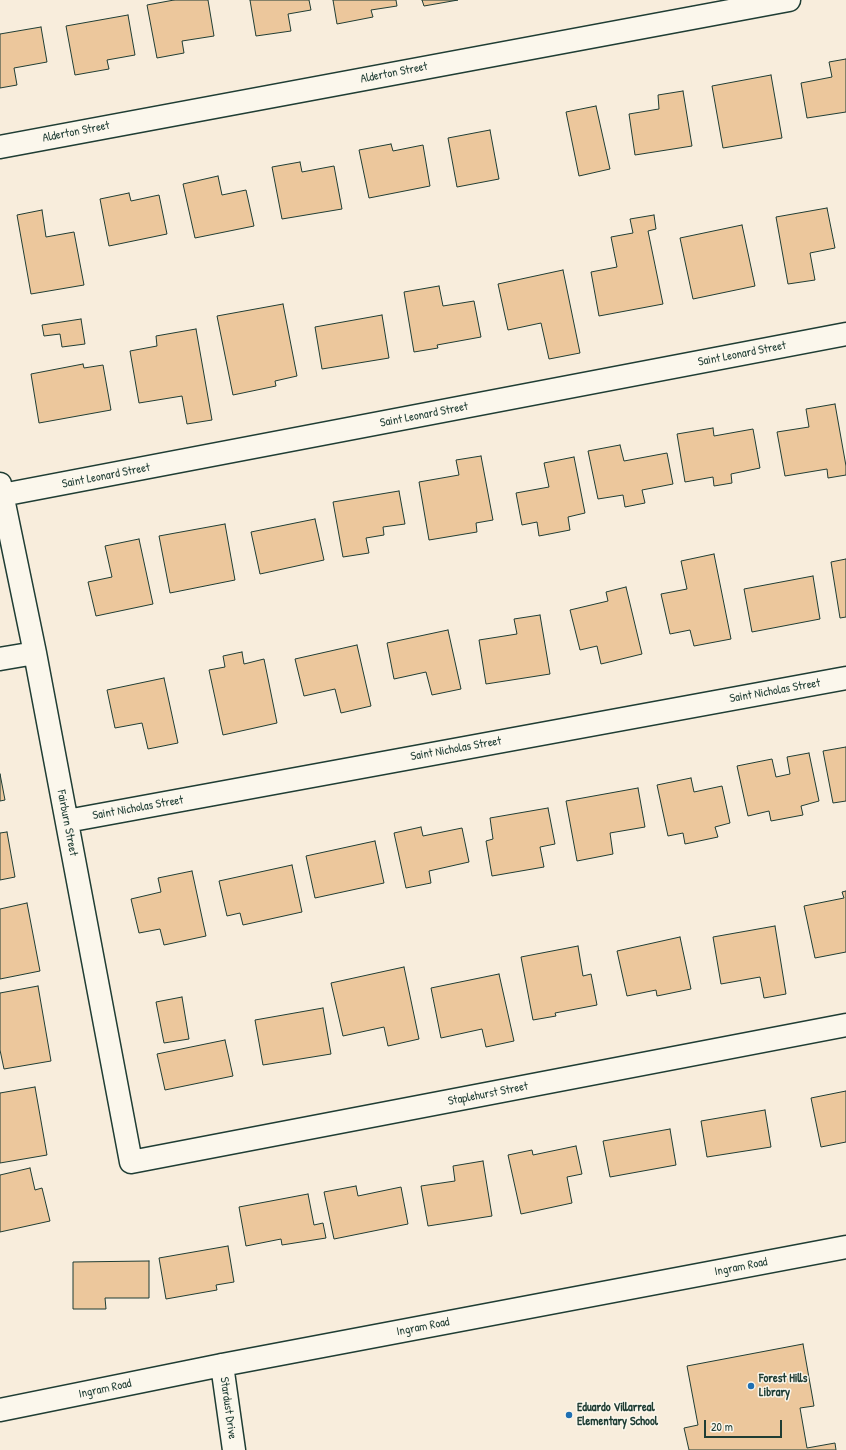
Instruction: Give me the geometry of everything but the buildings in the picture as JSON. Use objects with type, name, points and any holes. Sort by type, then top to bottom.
[{"type":"street","name":"Alderton Street","points":[[0,147],[789,0]]},
{"type":"street","name":"Saint Leonard Street","points":[[1,490],[846,334]]},
{"type":"street","name":"Fairburn Street","points":[[1,490],[35,653],[131,1162]]},
{"type":"street","points":[[0,659],[35,653]]},
{"type":"street","name":"Saint Nicholas Street","points":[[67,821],[846,678]]},
{"type":"street","name":"Staplehurst Street","points":[[131,1162],[846,1025]]},
{"type":"street","name":"Ingram Road","points":[[0,1410],[222,1365],[846,1247]]},
{"type":"street","name":"Stardust Drive","points":[[222,1365],[234,1450]]},
{"type":"place","name":"Forest Hills Library","points":[[751,1386]]},
{"type":"place","name":"Eduardo Villarreal Elementary School","points":[[569,1415]]}]
